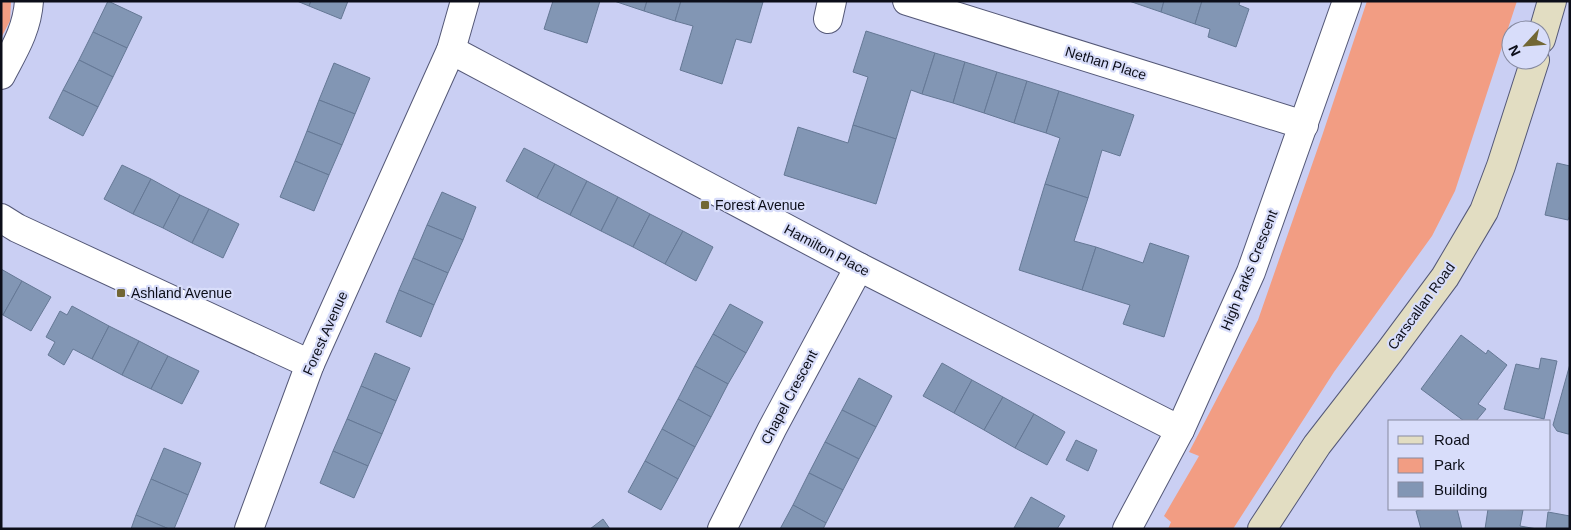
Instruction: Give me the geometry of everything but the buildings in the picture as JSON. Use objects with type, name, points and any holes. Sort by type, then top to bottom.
[{"type":"street","points":[[1,75],[23,31],[28,17],[29,1]]},
{"type":"street","name":"Forest Avenue","points":[[249,529],[310,364],[451,50],[465,1]]},
{"type":"street","name":"Nethan Place","points":[[908,1],[1304,125]]},
{"type":"street","name":"High Parks Crescent","points":[[1127,529],[1180,430],[1251,272],[1346,1]]},
{"type":"street","points":[[1546,20],[1552,1]]},
{"type":"street","name":"Hamilton Place","points":[[451,50],[859,267],[1180,430]]},
{"type":"street","name":"Carscallan Road","points":[[1262,529],[1317,445],[1445,277],[1484,211],[1501,166],[1531,70]]},
{"type":"street","points":[[1,218],[17,228],[310,364]]},
{"type":"street","name":"Chapel Crescent","points":[[722,529],[772,429],[859,267]]},
{"type":"green space","points":[[1,1],[11,1],[10,21],[1,38]]},
{"type":"green space","points":[[1367,1],[1517,1],[1511,20],[1501,20],[1501,50],[1455,191],[1432,236],[1334,372],[1233,529],[1168,529],[1171,522],[1164,516],[1199,456],[1189,452],[1258,320]]},
{"type":"place","name":"Forest Avenue","points":[[705,205]]},
{"type":"place","name":"Ashland Avenue","points":[[121,293]]}]
